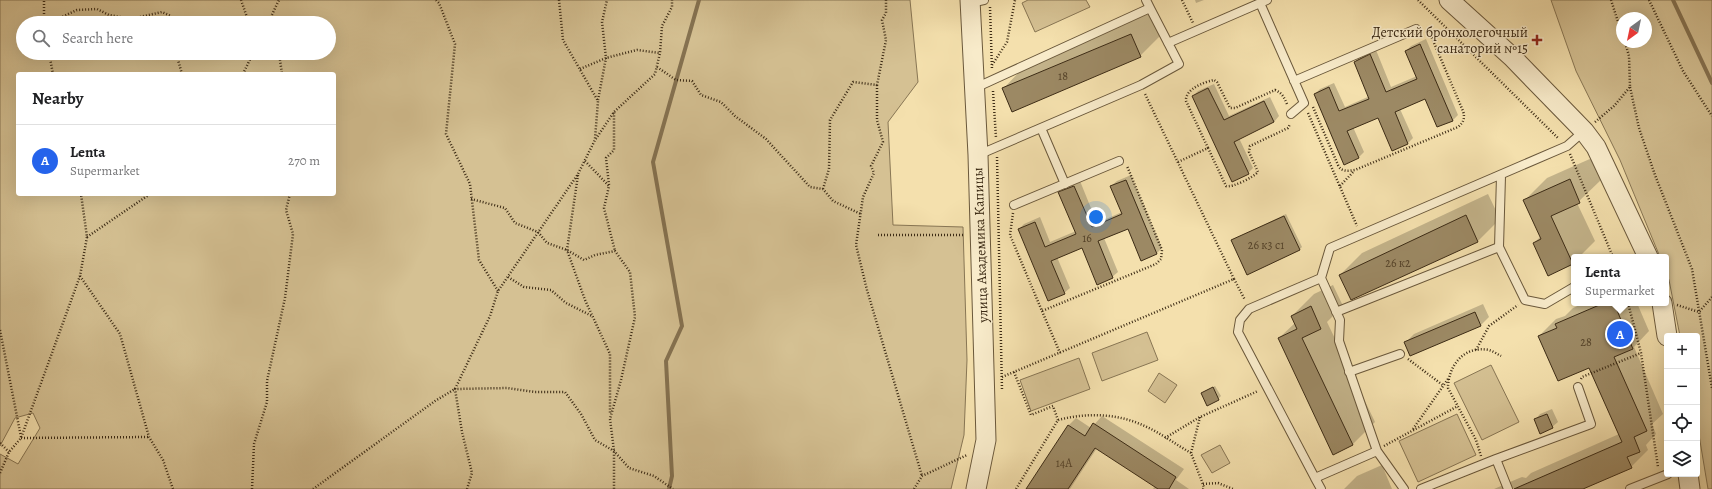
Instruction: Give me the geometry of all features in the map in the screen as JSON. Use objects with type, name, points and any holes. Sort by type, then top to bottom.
[{"type":"street","points":[[1449,0],[1512,57],[1584,131],[1596,147],[1643,254]]},
{"type":"street","name":"улица Академика Капицы","points":[[975,1],[974,88],[978,155],[986,440],[976,489]]},
{"type":"street","points":[[1667,333],[1669,306]]},
{"type":"street","points":[[1688,477],[1690,489]]},
{"type":"lane","points":[[1168,43],[1263,2],[1304,103],[1292,114]]},
{"type":"lane","points":[[974,88],[992,81],[1148,4],[1179,64],[1141,85],[978,155]]},
{"type":"lane","points":[[1294,81],[1416,29]]},
{"type":"lane","points":[[1041,128],[1065,184]]},
{"type":"lane","points":[[1404,489],[1377,451],[1339,342],[1340,320],[1321,278],[1330,248],[1501,176],[1566,146],[1584,131]]},
{"type":"lane","points":[[1014,205],[1119,161]]},
{"type":"lane","points":[[1501,176],[1499,247],[1525,300],[1545,304],[1571,289]]},
{"type":"lane","points":[[1336,312],[1499,247]]},
{"type":"lane","points":[[1321,278],[1249,309],[1240,320],[1238,332],[1321,489]]},
{"type":"lane","points":[[1349,372],[1400,354]]},
{"type":"lane","points":[[1421,489],[1496,459],[1591,424],[1578,387]]},
{"type":"lane","points":[[1315,478],[1377,451]]},
{"type":"lane","points":[[1496,459],[1508,489]]},
{"type":"lane","points":[[1630,489],[1664,476]]},
{"type":"path","points":[[44,0],[44,16]]},
{"type":"path","points":[[241,0],[247,16]]},
{"type":"path","points":[[271,16],[279,0]]},
{"type":"path","points":[[436,0],[439,3],[455,44],[446,134],[470,184],[479,260],[498,291]]},
{"type":"path","points":[[559,0],[563,40],[598,101]]},
{"type":"path","points":[[595,140],[598,101],[606,58],[602,22],[607,0]]},
{"type":"path","points":[[467,489],[472,473],[462,432],[455,389],[490,316],[498,291],[578,174],[595,140],[614,112],[656,74],[660,53],[662,26],[672,7],[672,0]]},
{"type":"path","points":[[886,0],[886,13],[882,20],[886,40],[877,85],[877,120],[883,142],[871,166],[874,173],[863,197],[856,245],[867,290],[922,476]]},
{"type":"path","points":[[991,65],[1007,42],[1015,0]]},
{"type":"path","points":[[1182,0],[1197,30]]},
{"type":"path","points":[[1418,0],[1566,146],[1612,254]]},
{"type":"path","points":[[1611,0],[1616,15]]},
{"type":"path","points":[[1648,0],[1683,71],[1712,116]]},
{"type":"path","points":[[64,16],[77,10],[97,9],[114,16]]},
{"type":"path","points":[[144,16],[162,12],[172,16]]},
{"type":"path","points":[[1313,106],[1339,168],[1344,171],[1355,170],[1458,127],[1463,123],[1463,111],[1432,38],[1423,30],[1416,29]]},
{"type":"path","points":[[1627,48],[1629,56],[1630,87],[1639,128],[1655,175],[1692,269],[1712,388]]},
{"type":"path","points":[[580,69],[606,58],[637,50],[660,53]]},
{"type":"path","points":[[50,60],[53,72]]},
{"type":"path","points":[[178,60],[181,72]]},
{"type":"path","points":[[244,72],[250,60]]},
{"type":"path","points":[[280,60],[282,72]]},
{"type":"path","points":[[657,67],[676,80],[692,81],[701,95],[722,102],[735,116],[766,139],[810,187],[822,189],[833,200],[861,214]]},
{"type":"path","points":[[1211,80],[1217,82],[1230,108],[1234,108],[1275,90],[1280,92],[1283,96],[1292,114],[1292,118],[1288,128],[1250,146],[1249,152],[1257,169],[1256,174],[1232,186],[1226,186],[1208,148],[1186,100],[1186,96],[1190,90],[1211,80]]},
{"type":"path","points":[[822,189],[829,169],[830,120],[853,82],[877,85]]},
{"type":"path","points":[[1141,85],[1249,309]]},
{"type":"path","points":[[1584,131],[1614,106],[1630,87]]},
{"type":"path","points":[[1304,103],[1361,234]]},
{"type":"path","points":[[610,419],[621,380],[635,317],[630,272],[615,251],[604,208],[610,186],[606,158],[614,150],[614,112]]},
{"type":"path","points":[[1178,162],[1208,148]]},
{"type":"path","points":[[585,161],[610,186]]},
{"type":"path","points":[[1042,311],[1156,264],[1161,259],[1162,250],[1126,164],[1119,161]]},
{"type":"path","points":[[1340,186],[1355,170]]},
{"type":"path","points":[[578,174],[567,250],[585,300],[610,354],[610,419],[614,451],[614,489]]},
{"type":"path","points":[[0,473],[9,452],[21,438],[80,276],[87,237],[82,196]]},
{"type":"path","points":[[87,237],[147,196]]},
{"type":"path","points":[[252,489],[254,444],[267,402],[267,381],[285,298],[293,234],[286,210],[290,196]]},
{"type":"path","points":[[471,200],[504,208],[515,223],[538,232],[547,243],[567,250],[584,260],[595,255],[615,251]]},
{"type":"path","points":[[1014,205],[1010,235],[1060,353]]},
{"type":"path","points":[[878,236],[969,235]]},
{"type":"path","points":[[80,276],[120,334],[149,437],[163,460],[173,489]]},
{"type":"path","points":[[508,276],[524,287],[551,290],[566,303],[592,316]]},
{"type":"path","points":[[1002,377],[1234,279]]},
{"type":"path","points":[[1699,312],[1712,297]]},
{"type":"path","points":[[1476,351],[1489,326],[1525,300]]},
{"type":"path","points":[[1669,304],[1699,312]]},
{"type":"path","points":[[1629,306],[1641,353],[1664,476]]},
{"type":"path","points":[[0,330],[21,438]]},
{"type":"path","points":[[1412,430],[1448,379],[1453,366],[1462,356],[1476,351],[1488,350],[1501,356]]},
{"type":"path","points":[[1578,387],[1582,377],[1641,353]]},
{"type":"path","points":[[1400,354],[1443,386],[1448,388]]},
{"type":"path","points":[[1014,372],[1031,415],[1053,406],[1058,420]]},
{"type":"path","points":[[1448,379],[1448,388],[1476,440],[1484,464]]},
{"type":"path","points":[[1165,438],[1200,417],[1266,387]]},
{"type":"path","points":[[313,489],[435,401],[455,389],[507,388],[534,392],[565,392],[581,414],[595,440],[614,451],[629,468],[654,476],[674,489]]},
{"type":"path","points":[[1377,451],[1412,430],[1458,406]]},
{"type":"path","points":[[1016,489],[1058,420],[1088,414],[1112,416],[1140,424],[1191,453]]},
{"type":"path","points":[[1200,417],[1191,453],[1203,484],[1203,489]]},
{"type":"path","points":[[21,438],[149,437]]},
{"type":"path","points":[[0,443],[9,452]]},
{"type":"path","points":[[914,489],[922,476],[972,453]]},
{"type":"path","points":[[1203,484],[1218,483],[1233,489]]},
{"type":"path","points":[[317,485],[318,489]]},
{"type":"shaded area","points":[[0,0],[910,0],[918,82],[888,122],[893,225],[963,227],[967,360],[964,435],[951,489],[0,489],[0,454],[18,464],[40,428],[33,413],[15,418],[0,446]]},
{"type":"shaded area","points":[[1028,0],[1086,0],[1090,7],[1035,32],[1022,3]]},
{"type":"shaded area","points":[[1551,0],[1712,0],[1712,489],[1708,489],[1700,441],[1700,333],[1679,333],[1669,280],[1669,254],[1659,254],[1620,160],[1576,71]]},
{"type":"shaded area","points":[[1147,332],[1158,360],[1102,381],[1092,353]]},
{"type":"shaded area","points":[[1079,358],[1090,389],[1031,411],[1020,380]]},
{"type":"shaded area","points":[[1491,365],[1519,422],[1482,440],[1454,383]]},
{"type":"shaded area","points":[[1159,373],[1177,385],[1165,403],[1148,391]]},
{"type":"shaded area","points":[[1457,414],[1476,455],[1418,482],[1399,441]]},
{"type":"shaded area","points":[[1220,445],[1230,463],[1212,473],[1201,455]]},
{"type":"building","points":[[1131,34],[1141,57],[1012,112],[1002,88]]},
{"type":"building","points":[[1420,44],[1453,121],[1437,127],[1425,99],[1395,112],[1408,144],[1392,151],[1378,118],[1347,131],[1359,158],[1344,165],[1314,94],[1329,87],[1339,111],[1369,99],[1354,62],[1370,54],[1386,92],[1417,79],[1405,51]]},
{"type":"building","points":[[1208,88],[1224,120],[1264,101],[1274,122],[1234,142],[1249,174],[1232,182],[1192,96]]},
{"type":"building","points":[[1570,179],[1580,203],[1551,216],[1571,260],[1571,265],[1548,276],[1533,243],[1541,239],[1523,200]]},
{"type":"building","points":[[1126,180],[1157,254],[1141,261],[1128,229],[1098,241],[1113,278],[1097,285],[1082,248],[1051,261],[1065,294],[1048,301],[1018,229],[1035,222],[1045,247],[1076,234],[1058,192],[1074,186],[1092,227],[1122,214],[1110,186]]},
{"type":"building","points":[[1466,215],[1478,242],[1351,300],[1339,275]]},
{"type":"building","points":[[1284,216],[1300,250],[1247,275],[1231,240]]},
{"type":"building","points":[[1311,306],[1321,329],[1302,338],[1353,445],[1333,455],[1278,338],[1297,329],[1291,316]]},
{"type":"building","points":[[1597,306],[1615,306],[1633,349],[1614,357],[1647,431],[1634,437],[1640,452],[1627,457],[1632,468],[1583,489],[1514,489],[1622,442],[1589,368],[1558,381],[1538,336],[1557,328],[1555,324]]},
{"type":"building","points":[[1475,312],[1481,326],[1410,356],[1404,342]]},
{"type":"building","points":[[1213,387],[1219,400],[1207,406],[1201,393]]},
{"type":"building","points":[[1547,414],[1553,428],[1540,434],[1534,419]]},
{"type":"building","points":[[1093,423],[1176,477],[1169,489],[1158,489],[1095,448],[1068,489],[1026,489],[1068,425],[1085,436]]},
{"type":"waterway","points":[[669,489],[672,476],[666,361],[682,326],[653,162],[699,0]]},
{"type":"waterway","points":[[1673,0],[1712,83]]},
{"type":"place","name":"Детский бронхолегочный санаторий №15","points":[[1537,40]]},
{"type":"place","name":"Lenta","points":[[1620,334]]}]
